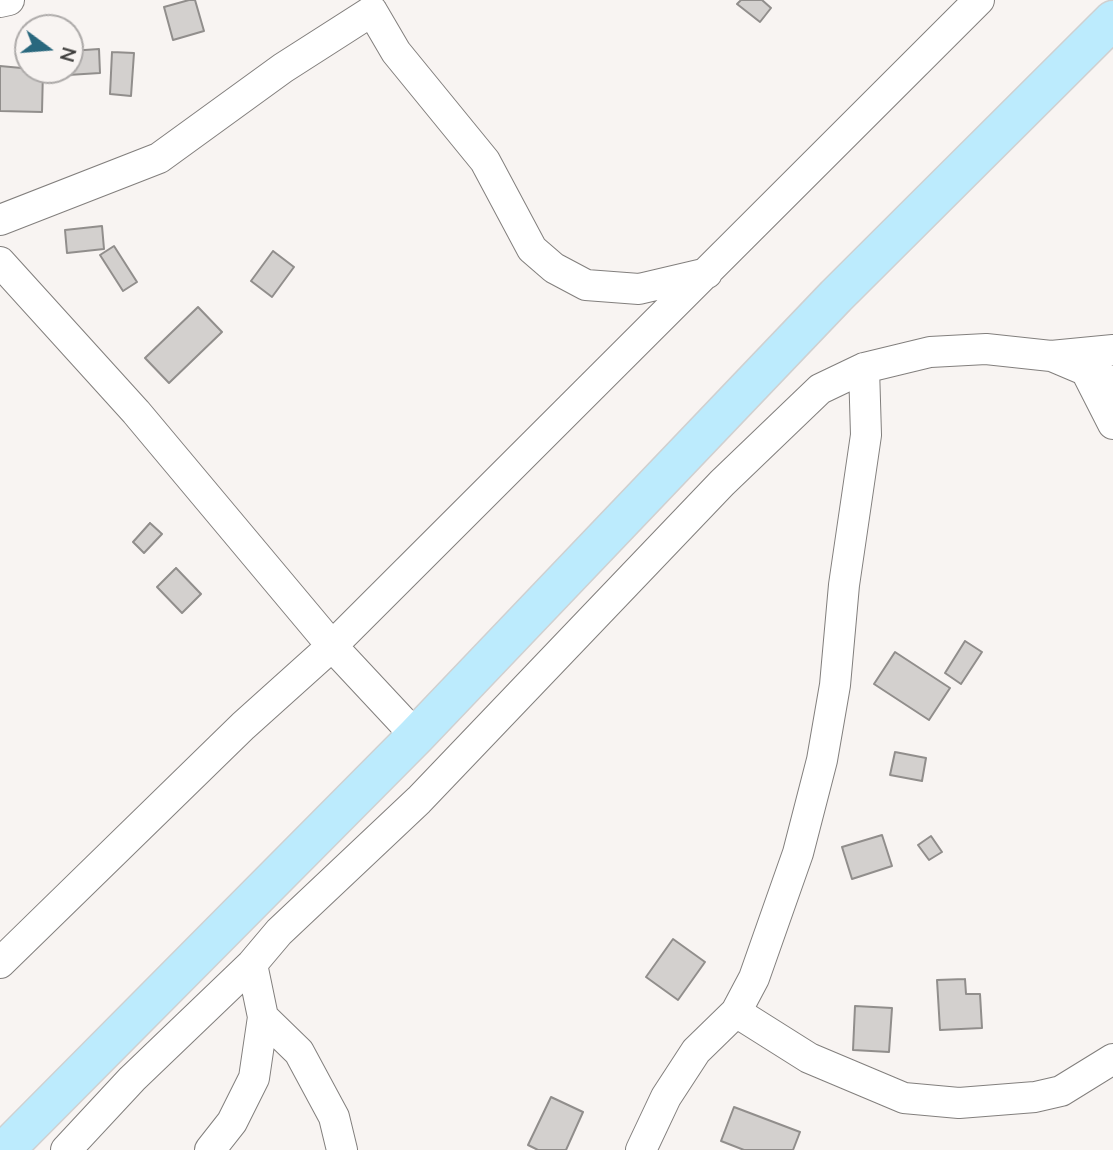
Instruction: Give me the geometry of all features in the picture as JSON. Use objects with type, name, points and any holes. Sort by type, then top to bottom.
[{"type":"main road","points":[[5,1150],[416,736],[836,296],[1113,20]]},
{"type":"street","points":[[0,2],[9,0]]},
{"type":"street","points":[[0,963],[243,726],[332,646],[979,0]]},
{"type":"street","points":[[0,220],[159,158],[369,6],[396,52],[485,161],[532,249],[554,268],[586,285],[639,289],[707,274]]},
{"type":"street","points":[[0,262],[136,412],[332,646],[416,736]]},
{"type":"street","points":[[66,1150],[132,1079],[252,964],[279,932],[429,790],[776,429],[820,389],[864,368],[930,352],[986,349],[1051,356],[1113,350]]},
{"type":"street","points":[[1051,356],[1100,377],[1113,424]]},
{"type":"street","points":[[641,1150],[667,1097],[696,1051],[736,1012],[754,978],[773,929],[822,760],[835,685],[844,585],[866,435],[864,368]]},
{"type":"street","points":[[210,1150],[232,1122],[254,1078],[263,1017],[252,964]]},
{"type":"street","points":[[736,1012],[809,1058],[904,1098],[959,1103],[1035,1097],[1061,1091],[1113,1059]]},
{"type":"street","points":[[263,1017],[299,1052],[334,1116],[342,1150]]},
{"type":"building","points":[[195,0],[204,31],[173,40],[164,7]]},
{"type":"building","points":[[741,0],[762,0],[771,8],[760,22],[737,4]]},
{"type":"building","points":[[99,49],[100,73],[84,74],[84,50]]},
{"type":"building","points":[[112,52],[134,53],[131,96],[110,94]]},
{"type":"building","points":[[0,66],[14,67],[14,84],[43,84],[42,112],[0,111]]},
{"type":"building","points":[[102,226],[104,249],[67,253],[65,230]]},
{"type":"building","points":[[114,246],[137,282],[123,291],[100,255]]},
{"type":"building","points":[[273,251],[294,267],[272,297],[251,281]]},
{"type":"building","points":[[198,307],[222,332],[169,383],[145,358]]},
{"type":"building","points":[[150,523],[162,534],[144,553],[133,542]]},
{"type":"building","points":[[176,568],[201,594],[182,613],[157,587]]},
{"type":"building","points":[[965,641],[982,652],[961,684],[945,673]]},
{"type":"building","points":[[895,652],[950,688],[929,720],[874,684]]},
{"type":"building","points":[[895,752],[926,758],[922,781],[890,775]]},
{"type":"building","points":[[882,835],[892,866],[852,879],[842,847]]},
{"type":"building","points":[[931,836],[942,852],[929,860],[918,845]]},
{"type":"building","points":[[673,939],[705,962],[678,1000],[646,977]]},
{"type":"building","points":[[965,979],[966,994],[980,994],[982,1028],[940,1030],[937,980]]},
{"type":"building","points":[[855,1006],[892,1008],[889,1052],[853,1050]]},
{"type":"building","points":[[551,1097],[583,1112],[566,1150],[538,1150],[528,1145]]},
{"type":"building","points":[[734,1107],[800,1132],[793,1150],[744,1150],[721,1141]]}]
